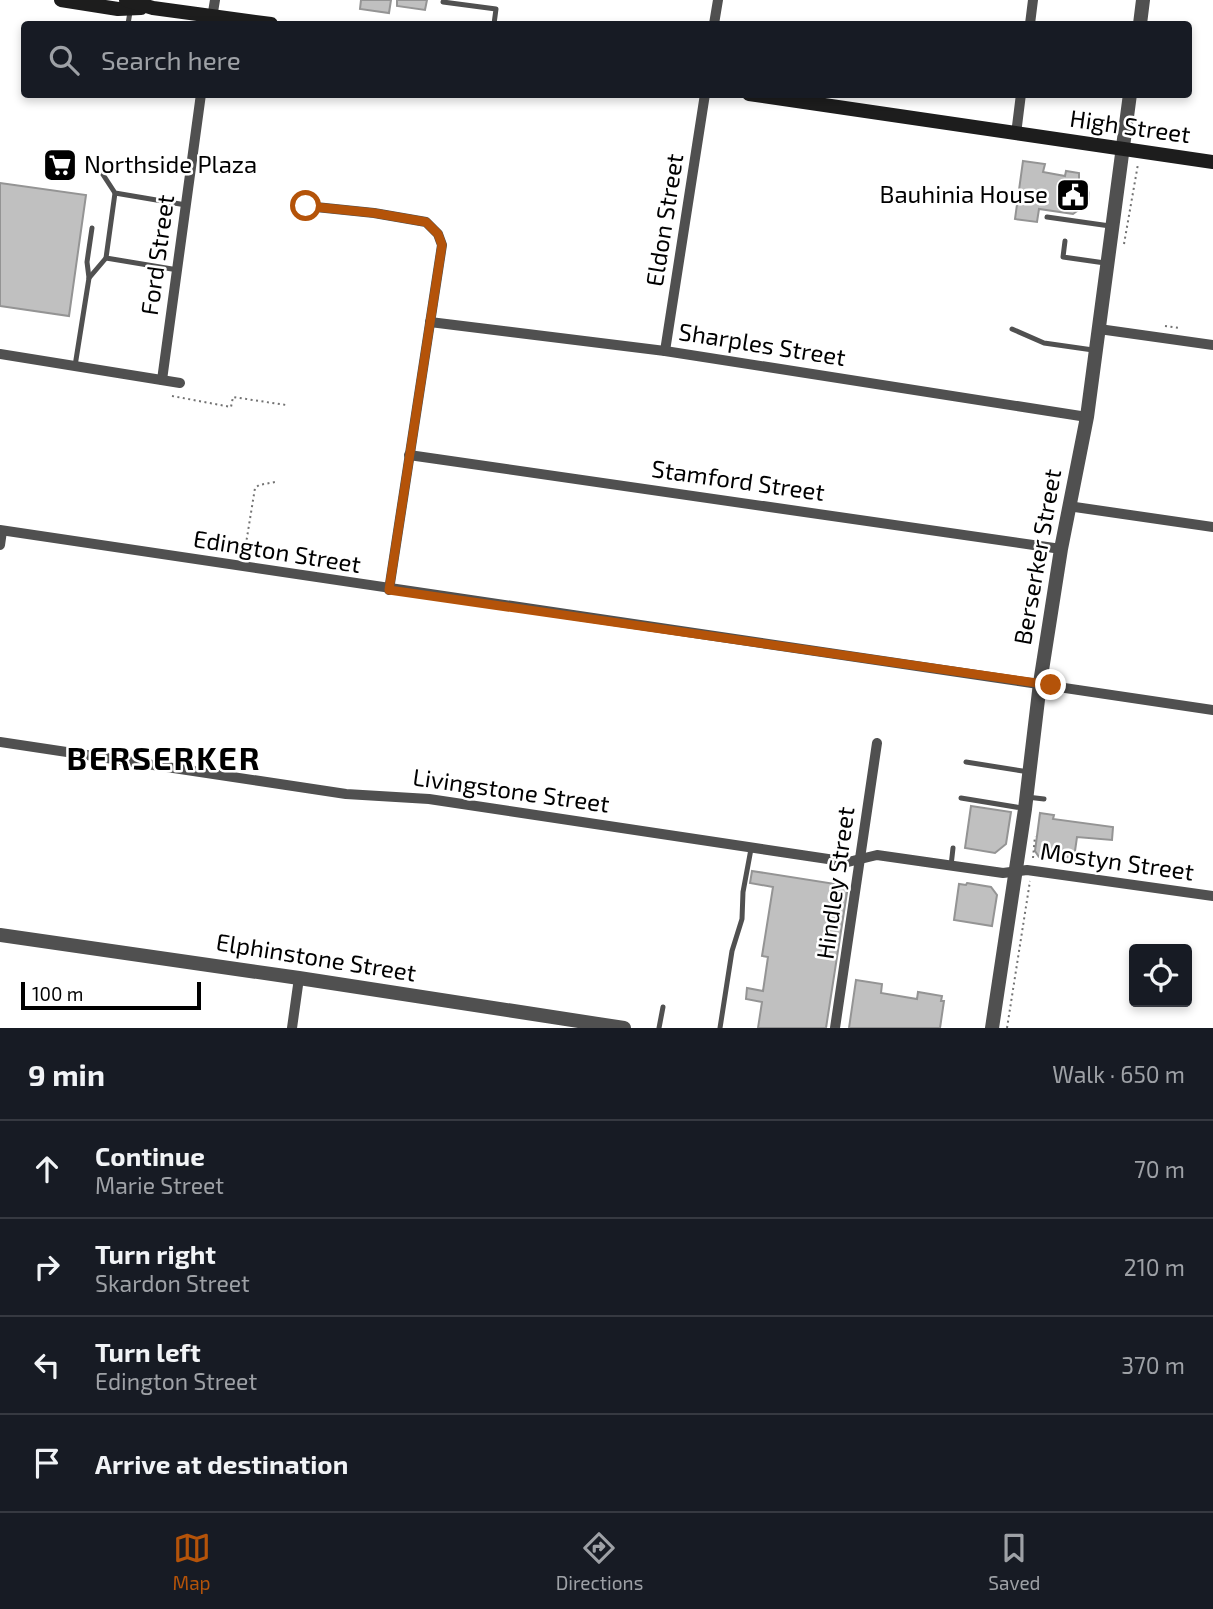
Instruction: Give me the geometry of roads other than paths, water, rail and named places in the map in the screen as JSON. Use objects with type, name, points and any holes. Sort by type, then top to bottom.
[{"type":"main road","points":[[61,0],[129,4],[212,20]]},
{"type":"main road","name":"High Street","points":[[776,98],[1213,162]]},
{"type":"street","points":[[212,20],[215,0]]},
{"type":"street","points":[[714,21],[718,0]]},
{"type":"street","points":[[1030,21],[1033,0]]},
{"type":"street","points":[[1140,21],[1143,0]]},
{"type":"street","name":"Ford Street","points":[[162,380],[200,98]]},
{"type":"street","name":"Eldon Street","points":[[665,351],[704,98]]},
{"type":"street","points":[[1016,134],[1020,98]]},
{"type":"street","name":"Berserker Street","points":[[992,1028],[1026,803],[1040,683],[1068,506],[1087,417],[1129,98]]},
{"type":"street","points":[[306,206],[426,222],[438,234],[442,245],[389,590]]},
{"type":"street","name":"Sharples Street","points":[[430,322],[665,351],[1087,417]]},
{"type":"street","points":[[1099,329],[1213,345]]},
{"type":"street","points":[[0,354],[180,383]]},
{"type":"street","name":"Stamford Street","points":[[409,455],[1061,549]]},
{"type":"street","points":[[1068,506],[1213,527]]},
{"type":"street","points":[[0,545],[1,531]]},
{"type":"street","name":"Edington Street","points":[[1,531],[1213,710]]},
{"type":"street","name":"Livingstone Street","points":[[0,742],[346,794],[429,799],[848,862],[877,855],[1003,873],[1016,872]]},
{"type":"street","name":"Hindley Street","points":[[835,1028],[877,743]]},
{"type":"street","name":"Mostyn Street","points":[[1016,872],[1027,870],[1213,896]]},
{"type":"street","name":"Elphinstone Street","points":[[0,935],[624,1028]]},
{"type":"street","points":[[292,1028],[299,978]]},
{"type":"lane","points":[[443,2],[496,9],[494,21]]},
{"type":"lane","points":[[89,278],[106,258],[115,193],[100,170]]},
{"type":"lane","points":[[115,193],[186,205]]},
{"type":"lane","points":[[1047,217],[1112,227]]},
{"type":"lane","points":[[75,366],[89,278],[87,262],[92,228]]},
{"type":"lane","points":[[1065,241],[1063,257],[1108,263]]},
{"type":"lane","points":[[106,258],[177,270]]},
{"type":"lane","points":[[1012,329],[1044,343],[1096,350]]},
{"type":"lane","points":[[966,762],[1030,772]]},
{"type":"lane","points":[[961,798],[1026,803],[1044,799]]},
{"type":"lane","points":[[720,1028],[732,951],[742,919],[743,892],[751,848]]},
{"type":"lane","points":[[951,866],[953,848]]},
{"type":"lane","points":[[659,1028],[663,1007]]},
{"type":"place","name":"Northside Plaza","points":[[60,165]]},
{"type":"place","name":"Bauhinia House","points":[[1073,195]]},
{"type":"district","name":"BERSERKER","points":[[164,759]]}]
